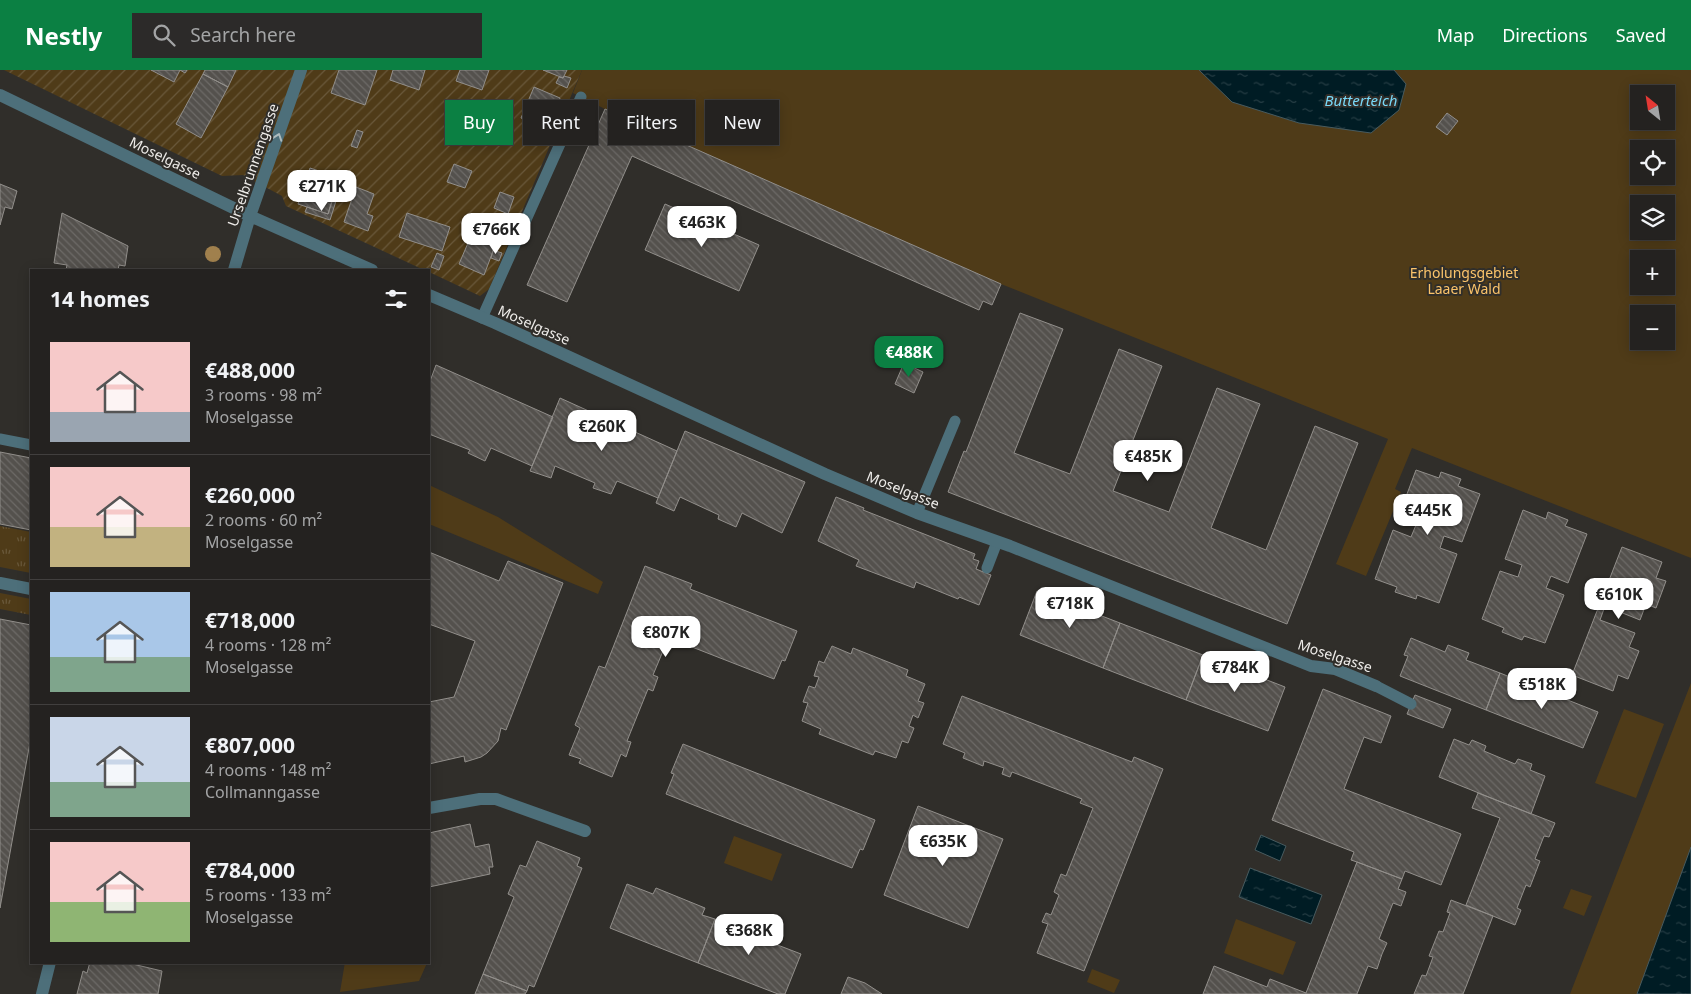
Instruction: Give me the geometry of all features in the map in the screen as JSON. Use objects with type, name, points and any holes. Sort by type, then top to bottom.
[{"type":"street","name":"Urselbrunnengasse","points":[[234,269],[250,216],[301,70]]},
{"type":"street","name":"Moselgasse","points":[[0,95],[250,216],[370,269]]},
{"type":"street","name":"Moselgasse","points":[[430,295],[825,474],[917,513],[997,542],[1311,666],[1335,669],[1376,686]]},
{"type":"street","points":[[0,583],[30,589]]},
{"type":"street","points":[[430,808],[472,800],[496,799],[586,832]]},
{"type":"street","points":[[42,994],[50,964]]},
{"type":"lane","points":[[482,318],[581,97]]},
{"type":"lane","points":[[917,513],[955,421]]},
{"type":"lane","points":[[0,439],[30,445]]},
{"type":"lane","points":[[987,568],[997,542]]},
{"type":"lane","points":[[1376,686],[1411,704]]},
{"type":"green space","points":[[4,70],[582,70],[569,100],[523,100],[523,145],[550,145],[489,289],[480,296],[430,272],[430,269],[422,269],[286,206],[282,196],[243,175],[222,176]]},
{"type":"green space","name":"Erholungsgebiet Laaer Wald","points":[[582,70],[1199,70],[1232,102],[1299,123],[1405,84],[1394,70],[1691,70],[1691,558],[1412,448],[1395,489],[1401,492],[1366,576],[1336,564],[1388,439],[1001,284],[686,145],[695,145],[695,100],[608,100],[608,110],[598,106],[598,100],[587,100],[573,93]]},
{"type":"green space","points":[[430,485],[498,517],[603,582],[598,594],[430,524]]},
{"type":"green space","points":[[0,526],[30,532],[30,573],[0,567]]},
{"type":"green space","points":[[0,593],[30,599],[30,615],[0,609]]},
{"type":"green space","points":[[1691,683],[1691,847],[1637,994],[1570,994]]},
{"type":"green space","points":[[1624,709],[1664,724],[1636,798],[1595,783]]},
{"type":"green space","points":[[734,836],[782,854],[772,881],[724,863]]},
{"type":"green space","points":[[1571,889],[1592,896],[1584,916],[1563,908]]},
{"type":"green space","points":[[1236,919],[1296,942],[1283,975],[1224,953]]},
{"type":"green space","points":[[345,964],[427,964],[419,981],[340,992]]},
{"type":"green space","points":[[1092,969],[1120,980],[1114,993],[1087,982]]},
{"type":"water","name":"Butterteich","points":[[1199,70],[1394,70],[1406,84],[1399,110],[1371,133],[1299,123],[1232,102]]},
{"type":"water","points":[[1261,835],[1286,846],[1280,861],[1255,850]]},
{"type":"water","points":[[1691,847],[1691,994],[1637,994]]},
{"type":"water","points":[[1250,868],[1322,895],[1311,924],[1239,897]]},
{"type":"building","points":[[151,70],[180,70],[174,82]]},
{"type":"building","points":[[205,70],[236,70],[228,87],[203,74]]},
{"type":"building","points":[[339,70],[377,70],[365,105],[331,93]]},
{"type":"building","points":[[393,70],[425,70],[419,90],[390,80]]},
{"type":"building","points":[[460,70],[489,70],[482,90],[456,81]]},
{"type":"building","points":[[543,70],[567,70],[563,78]]},
{"type":"building","points":[[203,74],[228,87],[201,138],[176,124]]},
{"type":"building","points":[[564,76],[571,78],[567,88],[556,83],[559,77],[563,78]]},
{"type":"building","points":[[534,87],[560,98],[559,100],[529,100]]},
{"type":"building","points":[[605,109],[608,110],[608,145],[686,145],[1001,284],[992,305],[983,301],[979,310],[632,156],[567,302],[527,285],[589,145],[598,145],[598,125]]},
{"type":"building","points":[[1447,113],[1458,121],[1447,135],[1436,127]]},
{"type":"building","points":[[357,130],[363,132],[357,148],[351,146]]},
{"type":"building","points":[[454,164],[472,171],[465,188],[447,182]]},
{"type":"building","points":[[310,168],[340,178],[328,214],[298,204]]},
{"type":"building","points":[[0,184],[17,191],[12,209],[5,207],[0,225]]},
{"type":"building","points":[[356,187],[374,194],[367,214],[373,216],[368,231],[344,222]]},
{"type":"building","points":[[500,192],[514,197],[508,214],[494,208]]},
{"type":"building","points":[[332,200],[336,201],[330,220],[305,212],[307,207],[328,214]]},
{"type":"building","points":[[665,204],[759,245],[739,291],[645,250]]},
{"type":"building","points":[[62,213],[128,246],[125,266],[119,265],[118,269],[66,269],[67,265],[54,263]]},
{"type":"building","points":[[407,213],[450,227],[442,251],[399,237]]},
{"type":"building","points":[[471,236],[495,246],[484,275],[459,264]]},
{"type":"building","points":[[493,250],[502,253],[499,261],[491,258]]},
{"type":"building","points":[[437,253],[444,256],[439,270],[431,267]]},
{"type":"building","points":[[1020,313],[1063,329],[1014,453],[1070,474],[1119,349],[1162,366],[1113,491],[1169,512],[1217,388],[1260,404],[1211,528],[1266,550],[1315,426],[1358,443],[1287,624],[948,492],[964,451],[966,452]]},
{"type":"building","points":[[904,363],[923,372],[914,393],[895,384]]},
{"type":"building","points":[[436,365],[553,417],[532,466],[491,448],[485,461],[468,453],[470,450],[430,434],[430,381]]},
{"type":"building","points":[[560,398],[677,451],[658,498],[617,481],[611,494],[593,488],[595,483],[555,466],[551,478],[530,471]]},
{"type":"building","points":[[685,431],[805,482],[782,533],[742,513],[736,527],[718,519],[719,515],[680,497],[674,511],[656,503]]},
{"type":"building","points":[[0,452],[30,458],[30,530],[0,524]]},
{"type":"building","points":[[1416,470],[1439,478],[1441,472],[1461,479],[1458,486],[1480,494],[1462,542],[1444,536],[1440,548],[1457,554],[1439,603],[1417,595],[1416,599],[1395,592],[1397,587],[1375,579],[1393,530],[1411,537],[1416,525],[1398,518]]},
{"type":"building","points":[[836,497],[864,508],[863,510],[975,554],[973,559],[979,561],[976,569],[991,575],[979,605],[959,597],[958,599],[916,582],[914,588],[856,566],[859,560],[818,541]]},
{"type":"building","points":[[1523,510],[1546,519],[1548,512],[1568,520],[1565,526],[1587,534],[1568,583],[1551,576],[1546,588],[1564,595],[1545,643],[1524,636],[1522,640],[1502,632],[1504,628],[1482,619],[1500,571],[1518,577],[1522,565],[1505,559]]},
{"type":"building","points":[[1622,547],[1662,562],[1656,578],[1666,581],[1656,608],[1646,604],[1640,620],[1605,606],[1600,620],[1635,633],[1629,647],[1639,651],[1628,679],[1618,675],[1613,691],[1572,675]]},
{"type":"building","points":[[430,552],[499,581],[508,561],[563,583],[506,730],[501,728],[498,741],[481,757],[465,762],[464,756],[430,764],[430,702],[454,697],[475,641],[430,624]]},
{"type":"building","points":[[645,566],[692,584],[690,589],[797,631],[785,661],[782,660],[774,679],[692,647],[693,644],[677,638],[675,642],[668,639],[653,675],[658,677],[653,691],[648,689],[627,741],[631,742],[626,757],[621,754],[612,777],[579,763],[581,759],[569,755],[580,728],[575,725],[599,666],[605,668]]},
{"type":"building","points":[[1037,591],[1120,623],[1103,668],[1020,635]]},
{"type":"building","points":[[0,619],[30,625],[30,743],[0,908]]},
{"type":"building","points":[[1120,623],[1203,655],[1186,700],[1103,668]]},
{"type":"building","points":[[1411,638],[1445,652],[1448,645],[1469,653],[1466,660],[1500,673],[1486,710],[1400,676],[1408,656],[1404,655]]},
{"type":"building","points":[[832,646],[851,654],[853,648],[908,670],[906,676],[925,684],[918,701],[924,703],[918,718],[913,715],[909,726],[914,728],[908,743],[902,741],[896,758],[875,751],[873,755],[819,734],[821,729],[802,721],[808,703],[803,702],[809,686],[815,688],[819,677],[814,676],[819,661],[824,663]]},
{"type":"building","points":[[1203,655],[1285,687],[1268,731],[1186,700]]},
{"type":"building","points":[[1500,673],[1535,687],[1538,679],[1559,687],[1555,695],[1598,712],[1583,748],[1486,710]]},
{"type":"building","points":[[1323,689],[1391,716],[1381,743],[1364,737],[1344,789],[1461,834],[1441,885],[1405,871],[1402,879],[1351,860],[1354,852],[1272,820]]},
{"type":"building","points":[[1415,695],[1451,709],[1443,728],[1407,714]]},
{"type":"building","points":[[962,696],[1132,762],[1134,757],[1163,769],[1084,971],[1037,953],[1048,924],[1042,922],[1046,913],[1051,915],[1059,895],[1054,892],[1061,874],[1066,876],[1093,808],[1080,803],[1082,799],[1012,772],[1010,777],[1002,774],[1004,768],[984,761],[983,766],[963,758],[965,753],[943,744]]},
{"type":"building","points":[[1454,739],[1469,745],[1472,740],[1486,746],[1484,751],[1515,764],[1518,759],[1532,764],[1530,770],[1545,776],[1531,814],[1439,777]]},
{"type":"building","points":[[683,744],[875,820],[863,850],[860,849],[852,868],[666,794],[674,774],[671,773]]},
{"type":"building","points":[[1478,793],[1555,823],[1549,837],[1544,836],[1535,859],[1540,861],[1530,887],[1526,885],[1517,908],[1521,910],[1515,925],[1466,905],[1500,818],[1472,808]]},
{"type":"building","points":[[918,806],[1003,839],[968,928],[884,895]]},
{"type":"building","points":[[470,824],[475,847],[489,844],[493,867],[489,867],[490,874],[430,887],[430,833]]},
{"type":"building","points":[[537,841],[580,858],[577,866],[582,868],[534,987],[529,985],[527,991],[483,974],[514,897],[508,894],[520,865],[526,867]]},
{"type":"building","points":[[1357,862],[1402,879],[1398,889],[1406,892],[1401,906],[1393,903],[1379,939],[1387,943],[1377,969],[1368,966],[1357,994],[1203,994],[1214,966],[1267,987],[1270,979],[1306,993]]},
{"type":"building","points":[[627,884],[653,894],[656,888],[705,908],[702,915],[715,919],[698,963],[610,928]]},
{"type":"building","points":[[1451,900],[1493,916],[1467,984],[1463,994],[1414,994],[1422,975],[1426,976],[1433,957],[1429,956],[1439,931],[1443,932],[1450,913],[1447,912]]},
{"type":"building","points":[[729,918],[777,937],[775,944],[801,954],[785,994],[778,994],[698,963],[715,919],[726,924]]},
{"type":"building","points":[[89,964],[132,964],[162,971],[158,994],[77,994],[83,971],[87,973]]},
{"type":"building","points":[[483,974],[527,991],[525,994],[475,994]]},
{"type":"building","points":[[848,977],[865,983],[882,994],[841,994]]}]
